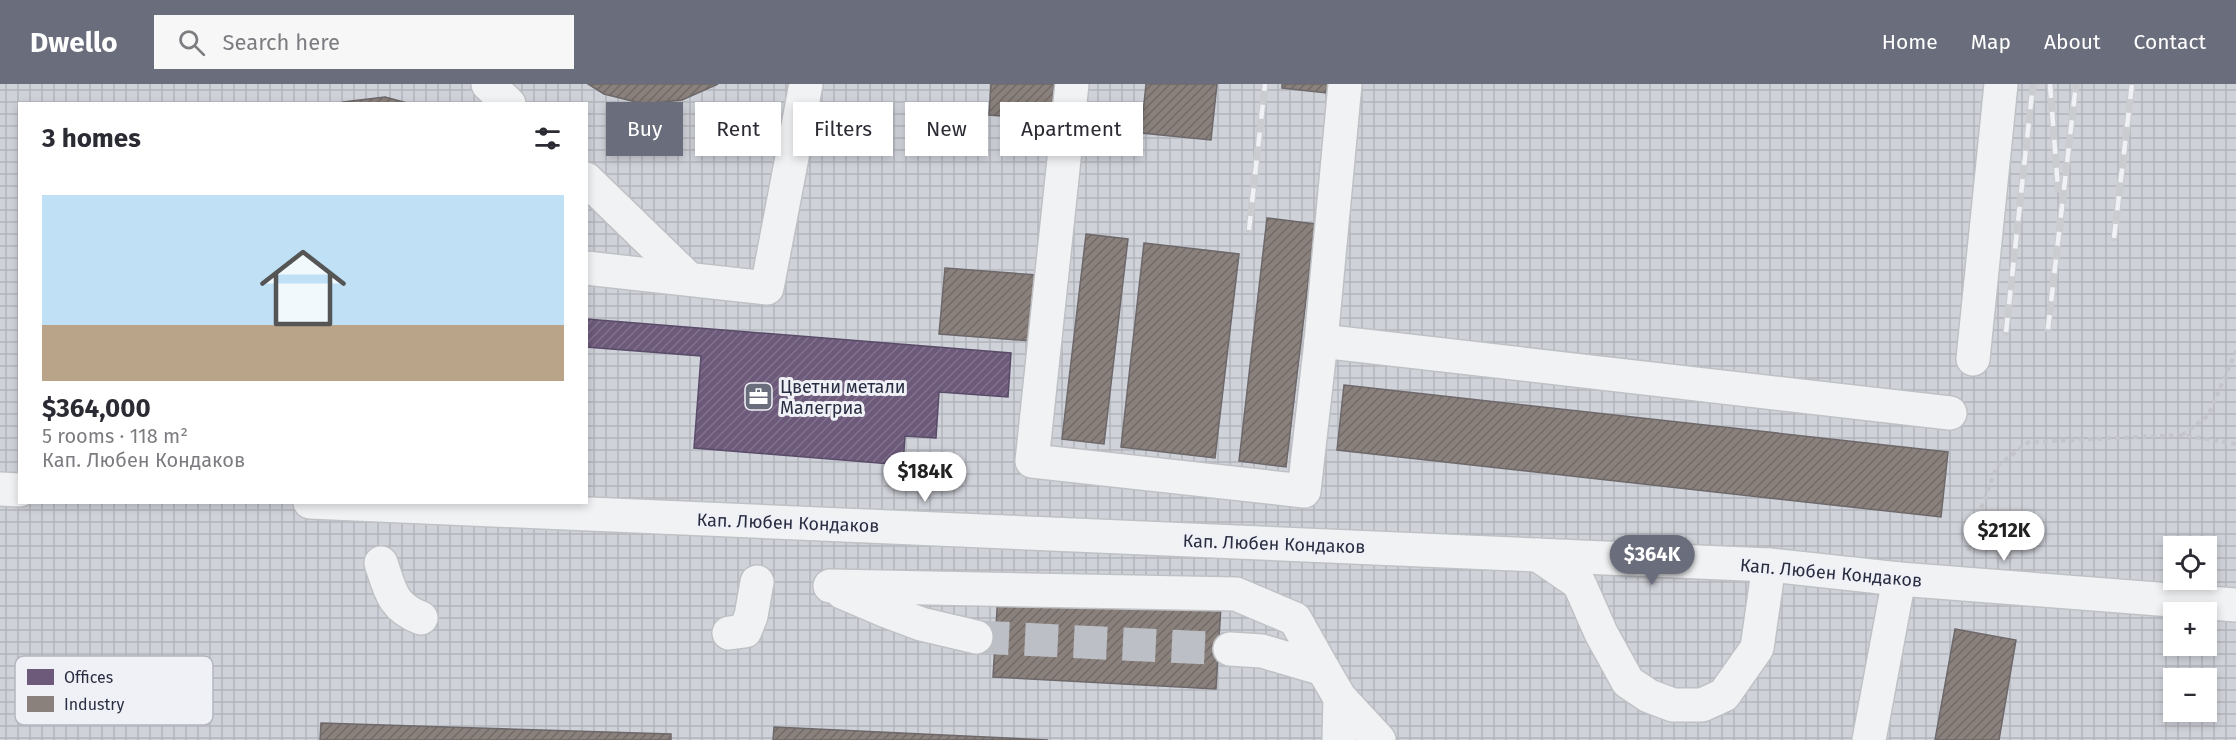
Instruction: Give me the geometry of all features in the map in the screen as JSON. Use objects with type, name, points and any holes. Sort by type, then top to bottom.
[{"type":"street","points":[[488,84],[507,102]]},
{"type":"street","points":[[588,268],[767,288],[806,84]]},
{"type":"street","points":[[1072,84],[1032,461],[1304,491],[1322,341],[1345,84]]},
{"type":"street","points":[[1973,359],[2001,84]]},
{"type":"street","points":[[588,180],[689,279]]},
{"type":"street","points":[[1322,341],[1950,413]]},
{"type":"street","points":[[0,489],[18,490]]},
{"type":"street","name":"Кап. Любен Кондаков","points":[[356,504],[1768,565],[1899,579],[2236,605]]},
{"type":"street","points":[[1538,555],[1579,583],[1601,633],[1628,682],[1649,696],[1673,705],[1702,705],[1724,695],[1757,648],[1768,565]]},
{"type":"street","points":[[381,563],[393,598],[408,613],[421,618]]},
{"type":"street","points":[[1869,740],[1899,579]]},
{"type":"street","points":[[729,633],[745,631],[751,616],[757,582]]},
{"type":"street","points":[[976,637],[921,624],[830,586],[1236,594],[1295,619],[1340,698],[1379,740]]},
{"type":"street","points":[[1230,649],[1262,651],[1323,669]]},
{"type":"street","points":[[1339,740],[1340,698]]},
{"type":"path","points":[[2182,435],[2208,416],[2236,351]]},
{"type":"path","points":[[1963,584],[1973,528],[1997,466],[2029,442],[2182,435],[2236,444]]},
{"type":"shaded area","points":[[0,84],[2236,84],[2236,740],[0,740]]},
{"type":"building: Offices","points":[[588,319],[1011,353],[1008,397],[939,392],[936,438],[905,436],[903,465],[694,448],[701,356],[588,347]]},
{"type":"building: Industry","points":[[588,84],[718,84],[682,100],[663,102],[636,102],[604,94]]},
{"type":"building: Industry","points":[[991,84],[1054,84],[1052,102],[1000,102],[1000,116],[989,115]]},
{"type":"building: Industry","points":[[1146,84],[1217,84],[1211,140],[1143,133]]},
{"type":"building: Industry","points":[[1282,84],[1337,84],[1336,94],[1282,88]]},
{"type":"building: Industry","points":[[385,97],[404,102],[343,102]]},
{"type":"building: Industry","points":[[1267,218],[1315,224],[1286,467],[1239,461]]},
{"type":"building: Industry","points":[[1086,234],[1128,239],[1104,444],[1062,439]]},
{"type":"building: Industry","points":[[1144,243],[1239,254],[1215,458],[1121,447]]},
{"type":"building: Industry","points":[[945,268],[1037,275],[1032,341],[939,334]]},
{"type":"building: Industry","points":[[1344,385],[1948,452],[1941,517],[1337,450]]},
{"type":"building: Industry","points":[[998,593],[1221,605],[1216,689],[993,677]]},
{"type":"building: Industry","points":[[1955,629],[2016,640],[1999,740],[1935,740]]},
{"type":"building: Industry","points":[[321,723],[671,734],[671,740],[320,740]]},
{"type":"building: Industry","points":[[774,727],[1048,740],[773,740]]},
{"type":"tunnel","points":[[976,637],[1230,649]]},
{"type":"railway","points":[[1249,230],[1265,84]]},
{"type":"railway","points":[[2006,332],[2033,84]]},
{"type":"railway","points":[[2050,84],[2058,189]]},
{"type":"railway","points":[[2048,329],[2076,84]]},
{"type":"railway","points":[[2114,238],[2132,84]]},
{"type":"place","name":"Цветни метали Малегриа","points":[[759,397]]}]
